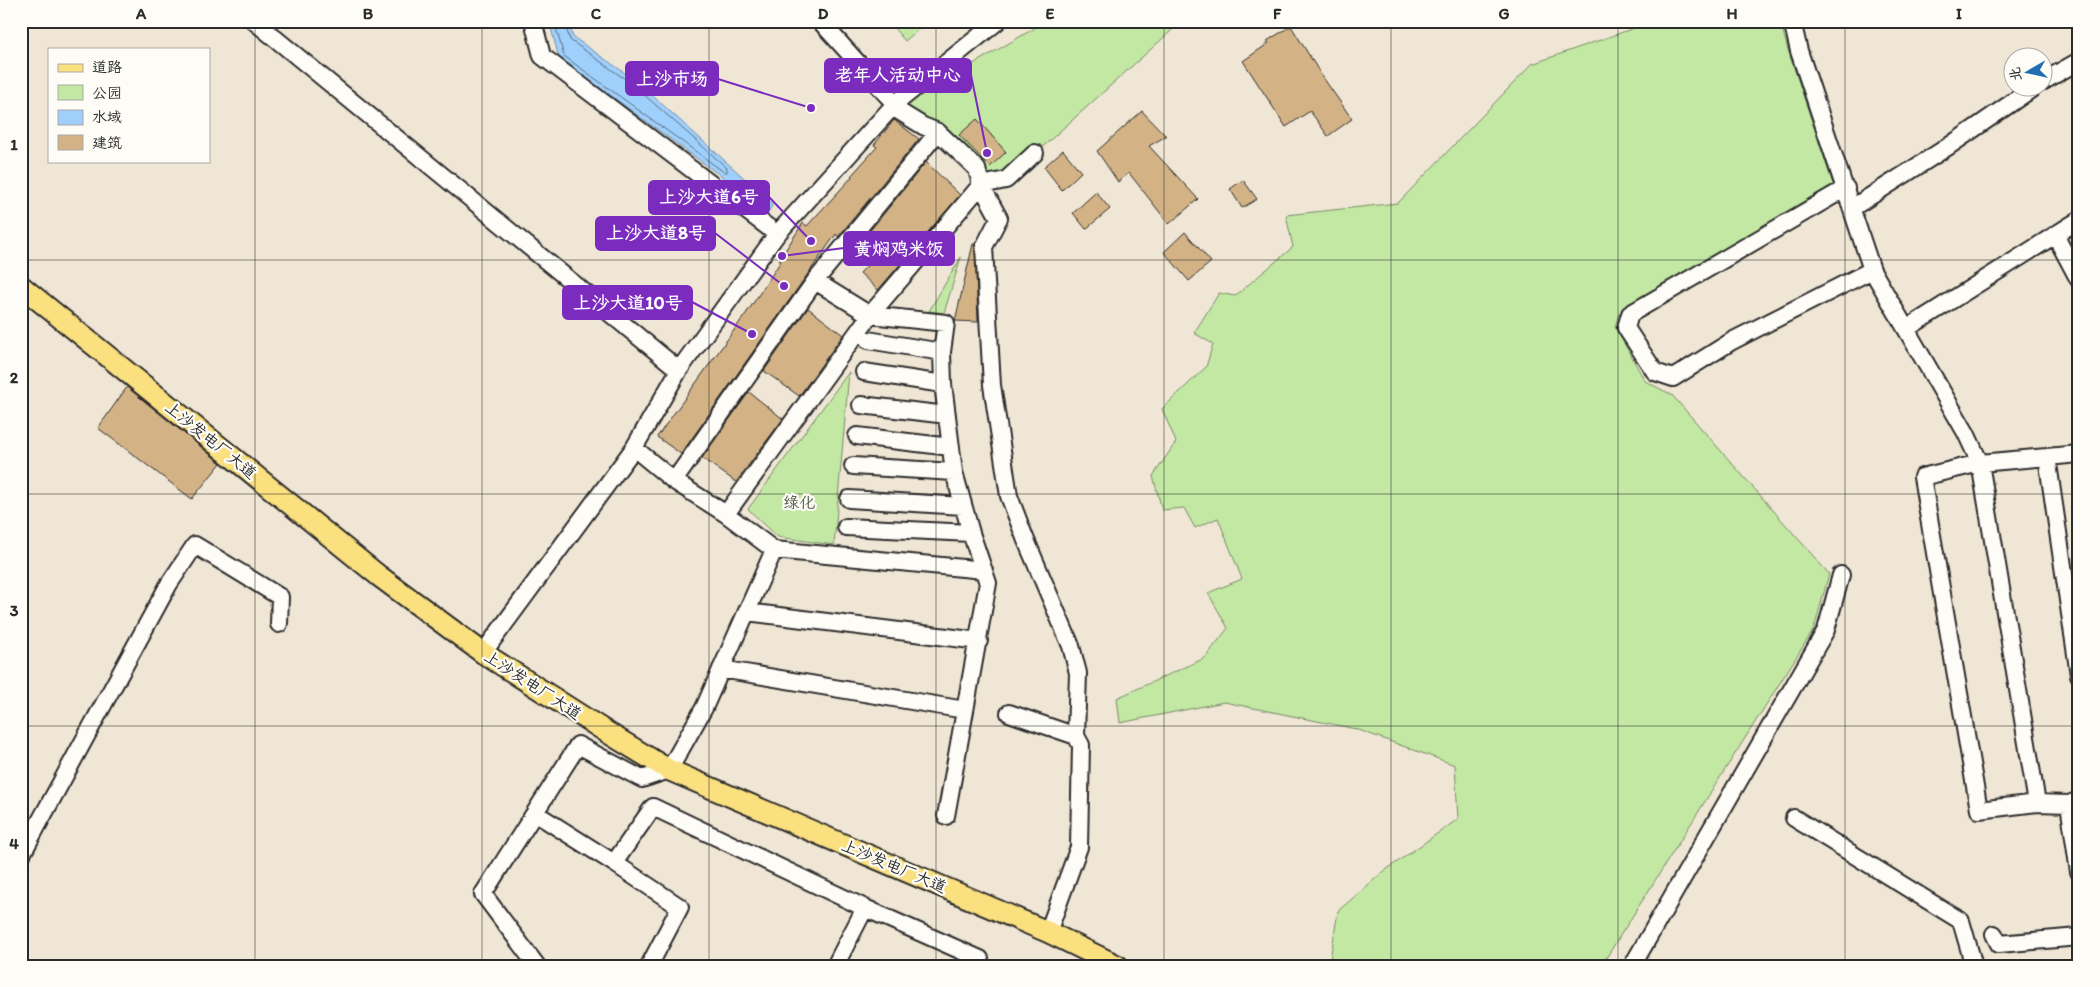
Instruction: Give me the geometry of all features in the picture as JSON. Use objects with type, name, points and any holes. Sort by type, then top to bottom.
[{"type":"main road","name":"上沙发电厂大道","points":[[23,293],[379,576],[483,653],[669,770],[1048,932],[1118,966]]},
{"type":"street","points":[[254,21],[680,370]]},
{"type":"street","points":[[532,21],[542,56],[777,234]]},
{"type":"street","points":[[820,21],[895,104],[897,110],[923,126],[938,132],[977,169],[981,185],[999,218],[984,247],[992,386],[1009,496],[1073,654],[1078,673],[1076,736],[1081,745],[1079,847],[1048,932]]},
{"type":"street","points":[[483,653],[634,448],[680,370],[777,234],[895,104],[998,21]]},
{"type":"street","points":[[1792,21],[1799,51],[1872,270],[1966,433],[1980,463],[2037,803]]},
{"type":"street","points":[[2052,76],[2079,61]]},
{"type":"street","points":[[1852,208],[2018,98]]},
{"type":"street","points":[[674,482],[815,281],[938,132]]},
{"type":"street","points":[[726,514],[870,315],[981,185],[1006,180],[1035,153]]},
{"type":"street","points":[[1846,188],[1630,314],[1626,328],[1655,372],[1673,378],[1732,341],[1872,270]]},
{"type":"street","points":[[1906,329],[2079,220]]},
{"type":"street","points":[[2055,236],[2079,280]]},
{"type":"street","points":[[815,281],[870,315],[946,323],[942,352],[954,472],[971,533],[988,583],[946,816]]},
{"type":"street","points":[[868,340],[942,352]]},
{"type":"street","points":[[864,372],[944,384]]},
{"type":"street","points":[[861,405],[947,415]]},
{"type":"street","points":[[857,436],[951,447]]},
{"type":"street","points":[[634,448],[674,482],[726,514],[774,550],[984,570]]},
{"type":"street","points":[[2079,454],[1980,463],[1922,477],[1979,810],[2037,803],[2074,802],[2079,872]]},
{"type":"street","points":[[2047,457],[2076,632],[2079,675]]},
{"type":"street","points":[[853,466],[954,472]]},
{"type":"street","points":[[850,499],[963,506]]},
{"type":"street","points":[[846,527],[971,533]]},
{"type":"street","points":[[21,856],[169,584],[195,545],[280,597],[279,624]]},
{"type":"street","points":[[537,966],[483,894],[578,745],[642,779],[669,770],[704,708],[774,550]]},
{"type":"street","points":[[1632,966],[1826,630],[1841,575]]},
{"type":"street","points":[[747,612],[979,641]]},
{"type":"street","points":[[721,669],[966,710]]},
{"type":"street","points":[[1009,713],[1076,736]]},
{"type":"street","points":[[614,863],[653,807],[865,908],[980,959],[981,966]]},
{"type":"street","points":[[535,813],[680,907],[649,966]]},
{"type":"street","points":[[1794,818],[1961,921],[1974,966]]},
{"type":"street","points":[[834,966],[865,908]]},
{"type":"street","points":[[1994,934],[1998,944],[2079,937]]},
{"type":"green space","points":[[888,21],[928,21],[905,41]]},
{"type":"green space","points":[[1047,21],[1182,21],[1006,180],[981,185],[977,169],[901,106]]},
{"type":"green space","points":[[1659,21],[1780,21],[1834,187],[1619,313],[1615,327],[1645,381],[1672,395],[1829,574],[1814,629],[1601,966],[1329,966],[1338,911],[1383,872],[1458,819],[1455,765],[1356,729],[1224,702],[1120,723],[1117,698],[1205,658],[1228,628],[1208,593],[1242,579],[1218,518],[1195,528],[1184,508],[1162,510],[1153,476],[1176,442],[1162,409],[1206,367],[1213,344],[1194,333],[1219,293],[1235,296],[1293,247],[1286,215],[1398,203],[1532,64]]},
{"type":"green space","points":[[961,257],[944,313],[929,311]]},
{"type":"green space","name":"绿化","points":[[849,372],[834,545],[778,537],[748,509]]},
{"type":"water","points":[[549,21],[568,21],[573,37],[635,80],[773,204],[769,211],[559,58]]},
{"type":"building","points":[[1291,26],[1322,76],[1352,119],[1328,136],[1310,111],[1286,127],[1243,61],[1269,43],[1267,41]]},
{"type":"building","points":[[1142,111],[1166,136],[1149,146],[1198,199],[1169,224],[1129,173],[1118,182],[1097,151]]},
{"type":"building","points":[[977,119],[1006,152],[990,167],[959,135]]},
{"type":"building","points":[[894,120],[919,139],[838,237],[836,234],[681,454],[657,437],[750,308],[803,223],[807,226],[852,177],[877,147],[874,145]]},
{"type":"building","points":[[1063,150],[1081,172],[1062,190],[1044,167]]},
{"type":"building","points":[[926,162],[960,195],[878,290],[860,273],[883,249],[868,233]]},
{"type":"building","points":[[1243,180],[1257,199],[1242,208],[1230,189]]},
{"type":"building","points":[[1096,192],[1110,209],[1086,229],[1073,213]]},
{"type":"building","points":[[1185,232],[1211,262],[1189,281],[1164,252]]},
{"type":"building","points":[[973,244],[975,244],[978,322],[955,321]]},
{"type":"building","points":[[808,308],[843,335],[799,396],[764,371]]},
{"type":"building","points":[[127,387],[221,463],[192,499],[98,428]]},
{"type":"building","points":[[749,392],[783,419],[736,482],[702,458]]},
{"type":"place","name":"上沙市场","points":[[811,108]]},
{"type":"place","name":"老年人活动中心","points":[[987,153]]},
{"type":"place","name":"上沙大道6号","points":[[811,241]]},
{"type":"place","name":"黄焖鸡米饭","points":[[782,256]]},
{"type":"place","name":"上沙大道8号","points":[[784,286]]},
{"type":"place","name":"上沙大道10号","points":[[752,334]]}]
